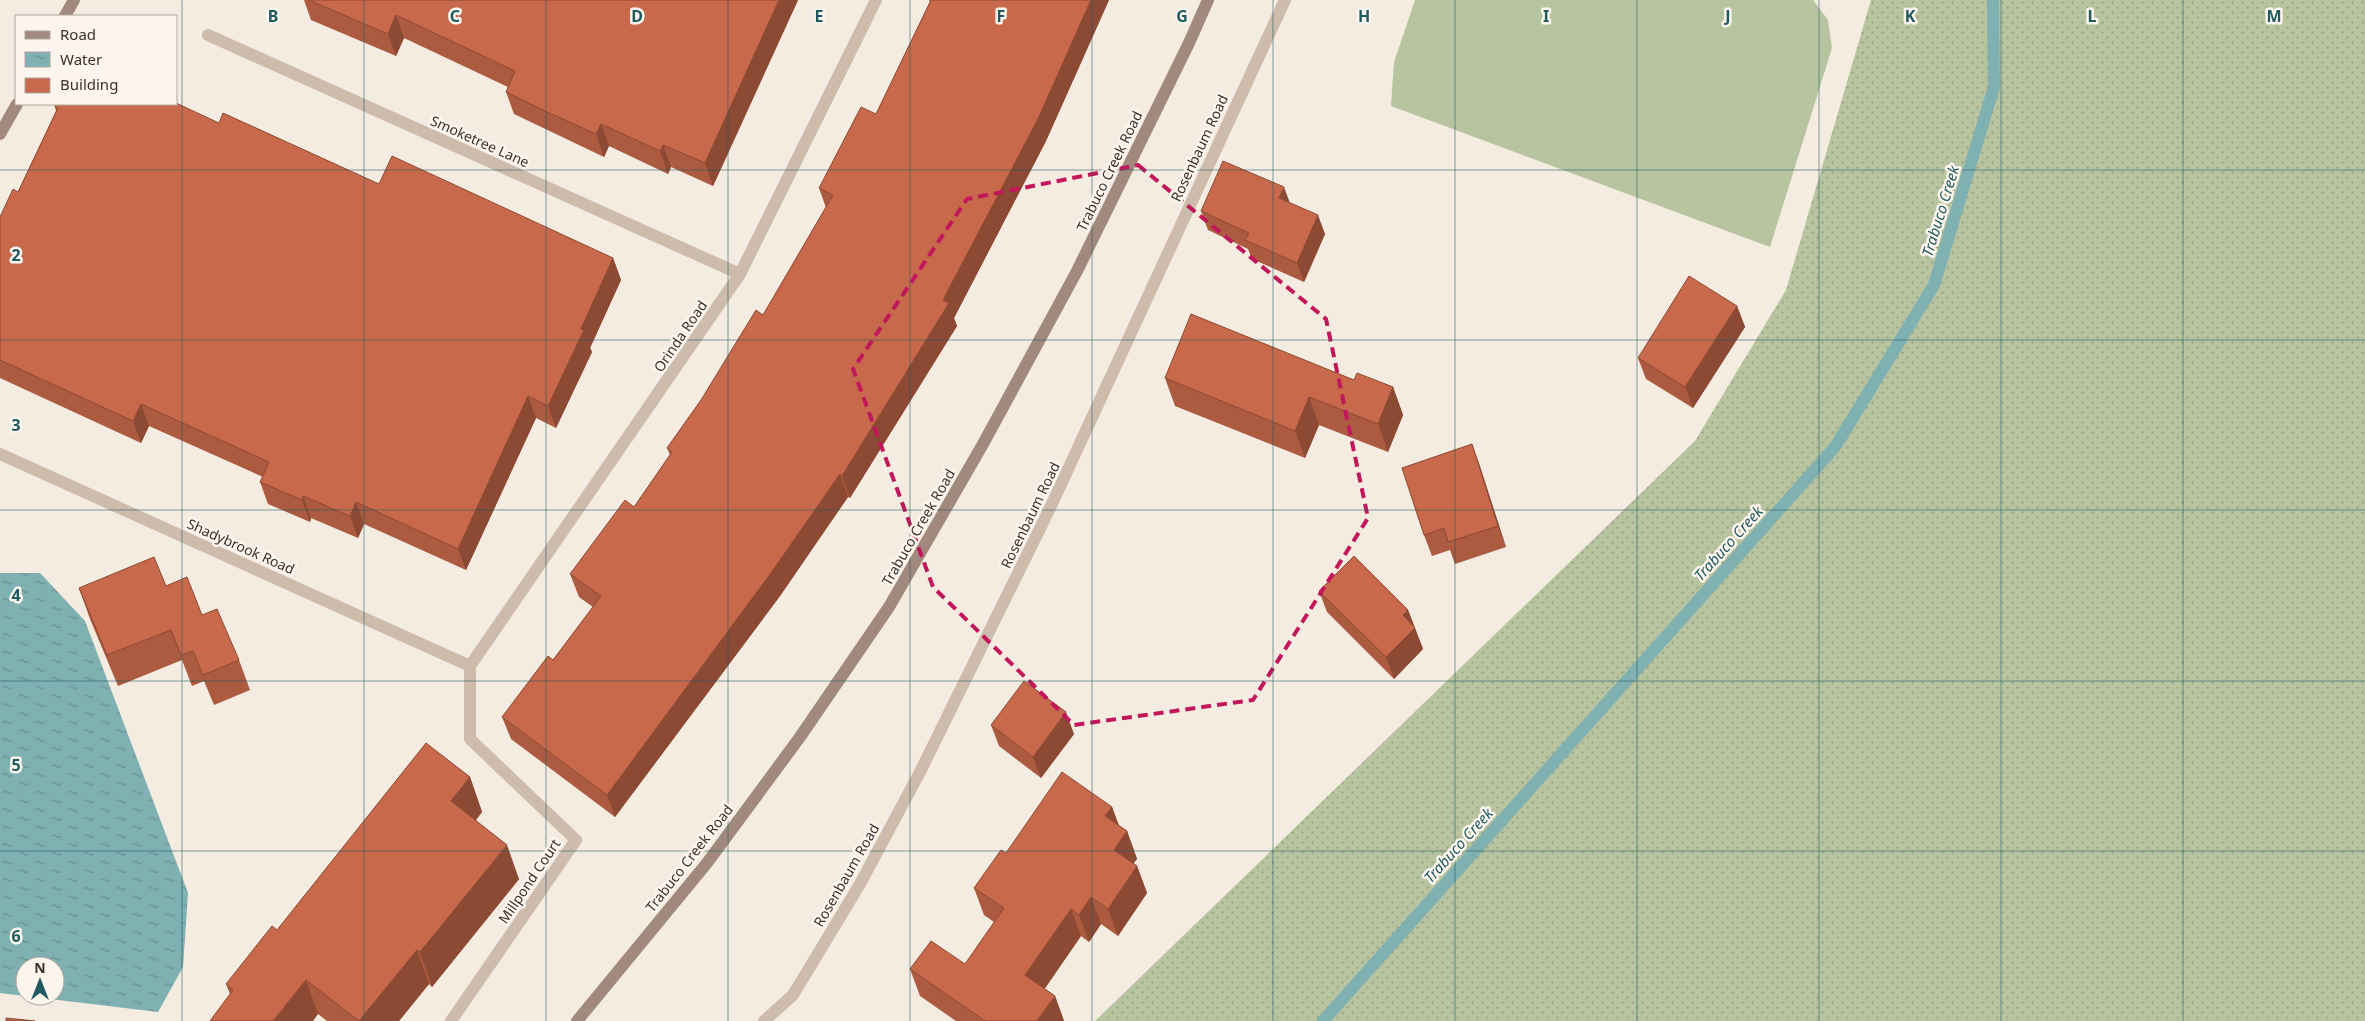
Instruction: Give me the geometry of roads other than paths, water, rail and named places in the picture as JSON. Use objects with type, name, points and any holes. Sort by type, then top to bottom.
[{"type":"street","points":[[66,15],[74,0]]},
{"type":"street","name":"Orinda Road","points":[[470,666],[740,274],[876,0]]},
{"type":"street","name":"Trabuco Creek Road","points":[[577,1021],[707,863],[800,737],[889,607],[983,444],[1077,271],[1208,0]]},
{"type":"street","name":"Rosenbaum Road","points":[[764,1021],[793,995],[860,884],[920,772],[1051,506],[1285,0]]},
{"type":"street","name":"Smoketree Lane","points":[[208,35],[740,274]]},
{"type":"street","points":[[0,134],[16,105]]},
{"type":"street","name":"Shadybrook Road","points":[[0,454],[470,666]]},
{"type":"street","name":"Millpond Court","points":[[452,1021],[576,840],[470,739],[470,666]]},
{"type":"water","points":[[0,573],[40,573],[85,621],[188,893],[183,967],[158,1012],[65,1001],[65,956],[15,956],[15,995],[0,993]]},
{"type":"waterway","name":"Trabuco Creek","points":[[1323,1021],[1835,447],[1934,285],[1994,87],[1993,0]]}]
